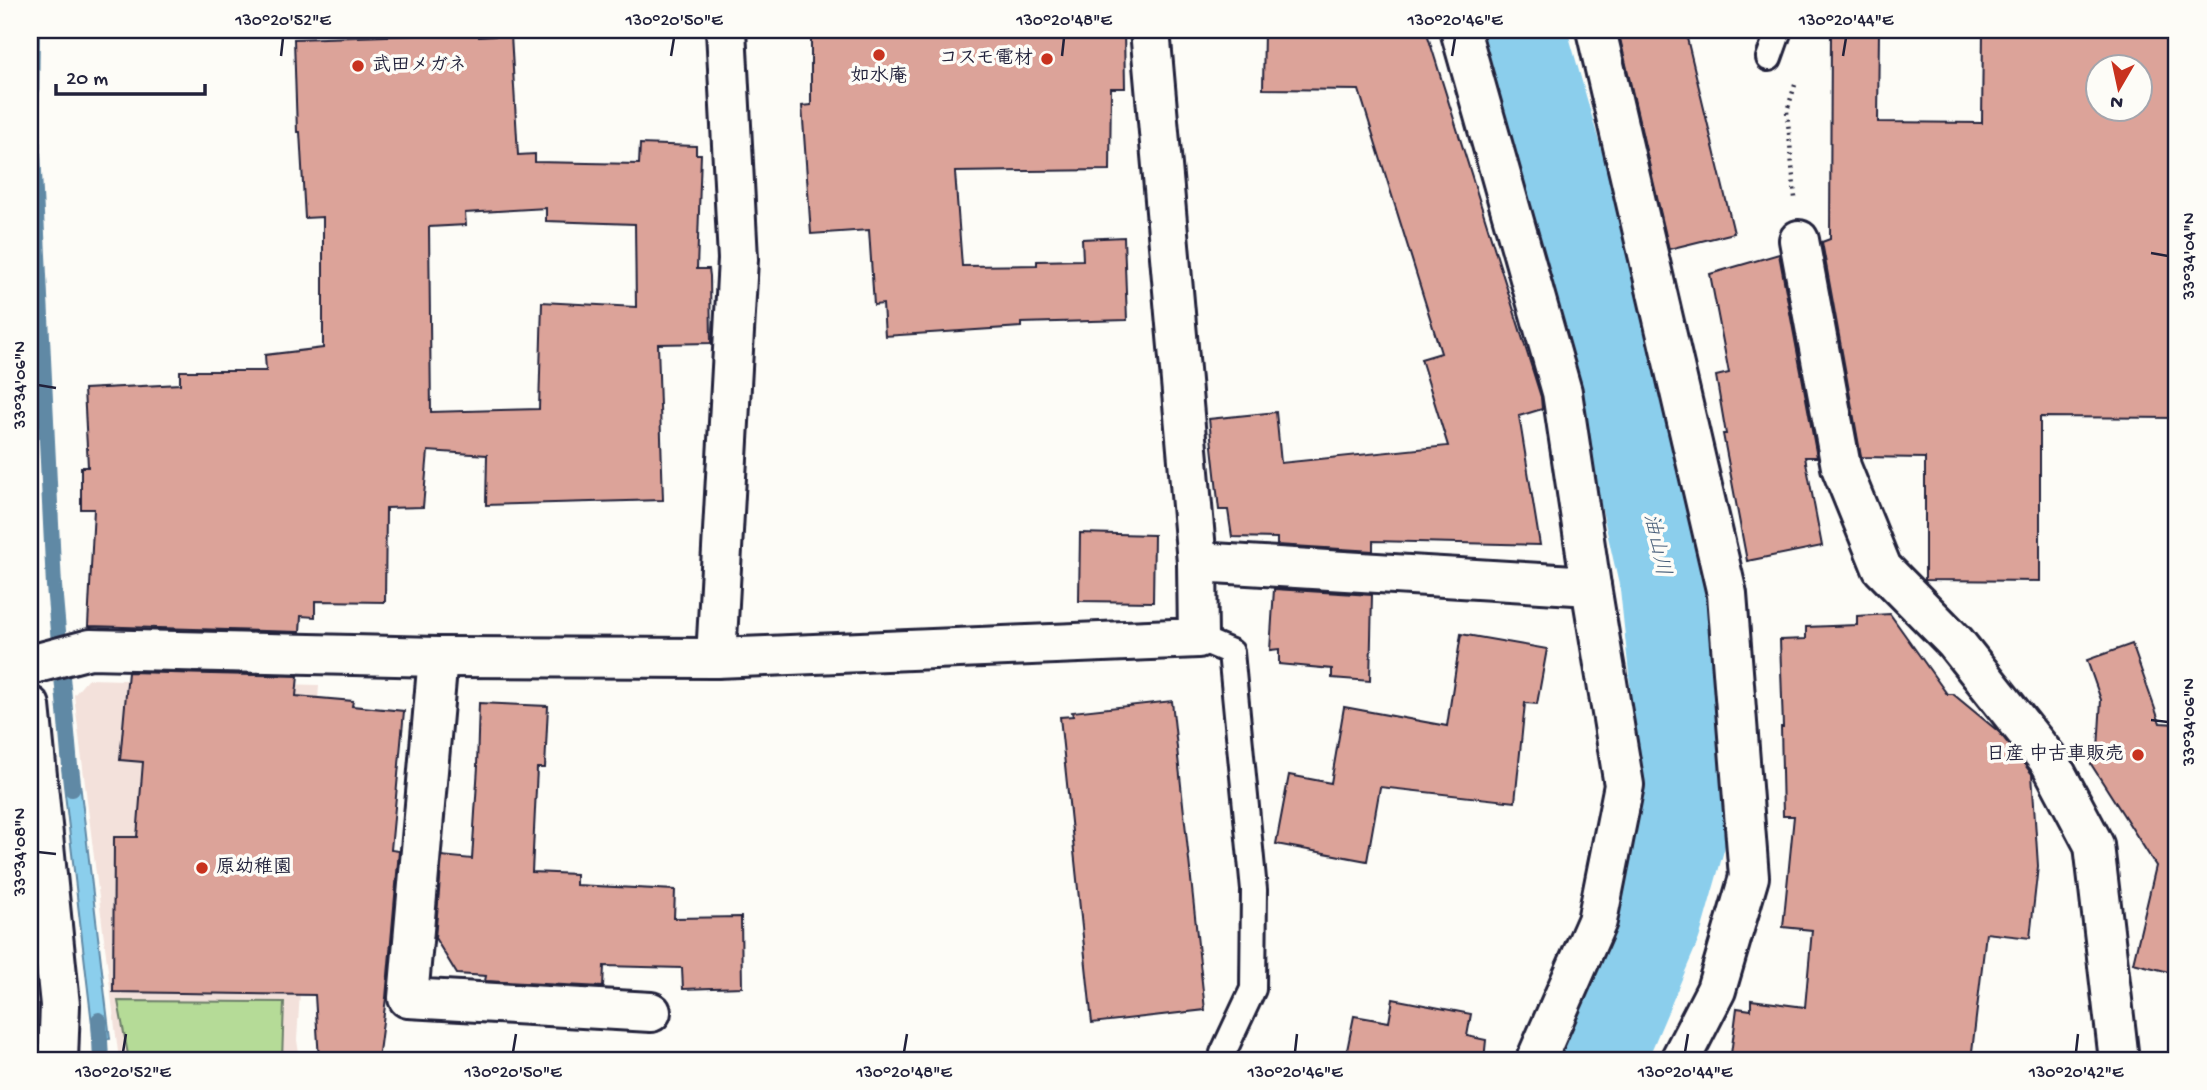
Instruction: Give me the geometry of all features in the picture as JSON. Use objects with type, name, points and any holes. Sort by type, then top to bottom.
[{"type":"street","points":[[716,659],[738,259],[726,30]]},
{"type":"street","points":[[30,665],[90,649],[438,657],[716,659],[1198,638],[1197,562],[1150,30]]},
{"type":"street","points":[[1460,30],[1562,392],[1625,785],[1597,920],[1536,1060]]},
{"type":"street","points":[[1595,30],[1727,594],[1749,877],[1716,990],[1680,1060]]},
{"type":"street","points":[[1799,240],[1841,467],[1882,568],[1955,642],[2050,762],[2094,845],[2119,1060]]},
{"type":"street","points":[[1197,562],[1591,586]]},
{"type":"street","points":[[438,657],[408,998],[651,1012]]},
{"type":"street","points":[[30,706],[60,1004],[58,1060]]},
{"type":"lane","points":[[1769,58],[1779,30]]},
{"type":"lane","points":[[1198,638],[1231,652],[1254,890],[1253,989],[1223,1053]]},
{"type":"path","points":[[1798,76],[1787,111],[1799,240]]},
{"type":"shaded area","name":"原幼稚園","points":[[88,679],[319,685],[297,1040],[300,1060],[119,1060],[74,695]]},
{"type":"green space","points":[[118,1001],[284,1002],[282,1060],[129,1060]]},
{"type":"water","points":[[78,766],[110,1039],[94,1041],[62,768]]},
{"type":"building","points":[[811,30],[1124,30],[1125,88],[1111,88],[1110,170],[955,172],[962,266],[1037,265],[1037,261],[1083,260],[1082,239],[1124,237],[1127,320],[1021,323],[1021,327],[885,336],[883,304],[874,305],[869,230],[811,234],[802,106],[811,105]]},
{"type":"building","points":[[1264,30],[1426,30],[1541,397],[1542,409],[1519,416],[1540,545],[1373,541],[1373,551],[1277,545],[1277,538],[1232,537],[1228,510],[1219,510],[1209,419],[1276,412],[1281,463],[1448,446],[1421,359],[1441,353],[1359,90],[1263,89]]},
{"type":"building","points":[[1618,30],[1685,30],[1734,233],[1669,249]]},
{"type":"building","points":[[1831,30],[1879,30],[1878,122],[1982,123],[1983,30],[2177,30],[2177,418],[2040,417],[2040,581],[1925,580],[1925,458],[1861,457],[1822,242],[1830,239]]},
{"type":"building","points":[[479,33],[479,37],[511,35],[518,155],[535,154],[535,162],[639,164],[640,144],[696,146],[696,154],[701,154],[697,269],[709,269],[711,343],[658,344],[663,500],[486,505],[487,455],[428,451],[423,507],[386,508],[385,602],[315,601],[315,617],[301,616],[300,632],[88,626],[94,509],[81,509],[81,467],[88,467],[84,389],[180,384],[180,371],[266,371],[265,355],[323,348],[323,217],[305,218],[300,132],[297,132],[294,39]],"holes":[[[546,208],[546,221],[635,224],[636,307],[542,302],[539,409],[431,412],[429,227],[466,225],[465,213]]]},
{"type":"building","points":[[1779,254],[1817,457],[1805,457],[1822,546],[1747,561],[1723,434],[1726,434],[1716,376],[1729,373],[1710,274]]},
{"type":"building","points":[[1080,533],[1154,535],[1153,602],[1079,601]]},
{"type":"building","points":[[1274,589],[1372,595],[1370,681],[1332,678],[1332,669],[1279,664],[1279,649],[1270,650]]},
{"type":"building","points":[[1890,614],[1947,694],[1953,694],[1999,732],[2032,774],[2038,866],[2030,938],[1986,933],[1971,1060],[1786,1060],[1731,1054],[1737,1008],[1751,1010],[1751,1000],[1805,1007],[1812,930],[1783,927],[1794,816],[1783,816],[1780,640],[1806,639],[1806,627],[1857,625],[1857,616]]},
{"type":"building","points":[[1461,634],[1547,649],[1537,704],[1525,703],[1515,802],[1380,787],[1367,861],[1276,844],[1289,775],[1331,783],[1344,707],[1447,726]]},
{"type":"building","points":[[2132,644],[2160,723],[2177,724],[2177,974],[2133,963],[2156,866],[2082,750],[2098,749],[2101,700],[2087,660]]},
{"type":"building","name":"原幼稚園","points":[[128,672],[298,676],[296,696],[353,701],[352,706],[404,711],[391,850],[399,851],[378,1060],[319,1060],[315,995],[113,992],[114,837],[137,837],[143,762],[120,760]]},
{"type":"building","points":[[1172,701],[1205,1010],[1092,1023],[1060,717],[1073,716],[1072,712]]},
{"type":"building","points":[[479,703],[548,706],[545,768],[537,768],[532,872],[576,874],[576,885],[675,890],[674,918],[741,917],[742,987],[683,989],[682,968],[604,966],[603,987],[485,981],[486,976],[457,974],[435,938],[442,856],[472,859]]},
{"type":"building","points":[[1393,999],[1471,1014],[1467,1036],[1486,1040],[1484,1060],[1345,1060],[1354,1016],[1389,1022]]},
{"type":"waterway","points":[[32,30],[31,110],[54,586],[72,789]]},
{"type":"waterway","name":"油山川","points":[[1521,30],[1570,202],[1640,476],[1664,582],[1675,686],[1681,839],[1657,924],[1599,1060]]},
{"type":"waterway","points":[[99,1020],[101,1060]]},
{"type":"place","name":"如水庵","points":[[879,55]]},
{"type":"place","name":"コスモ電材","points":[[1047,59]]},
{"type":"place","name":"武田メガネ","points":[[358,66]]},
{"type":"place","name":"日産 中古車販売","points":[[2138,755]]},
{"type":"place","name":"原幼稚園","points":[[202,868]]}]
